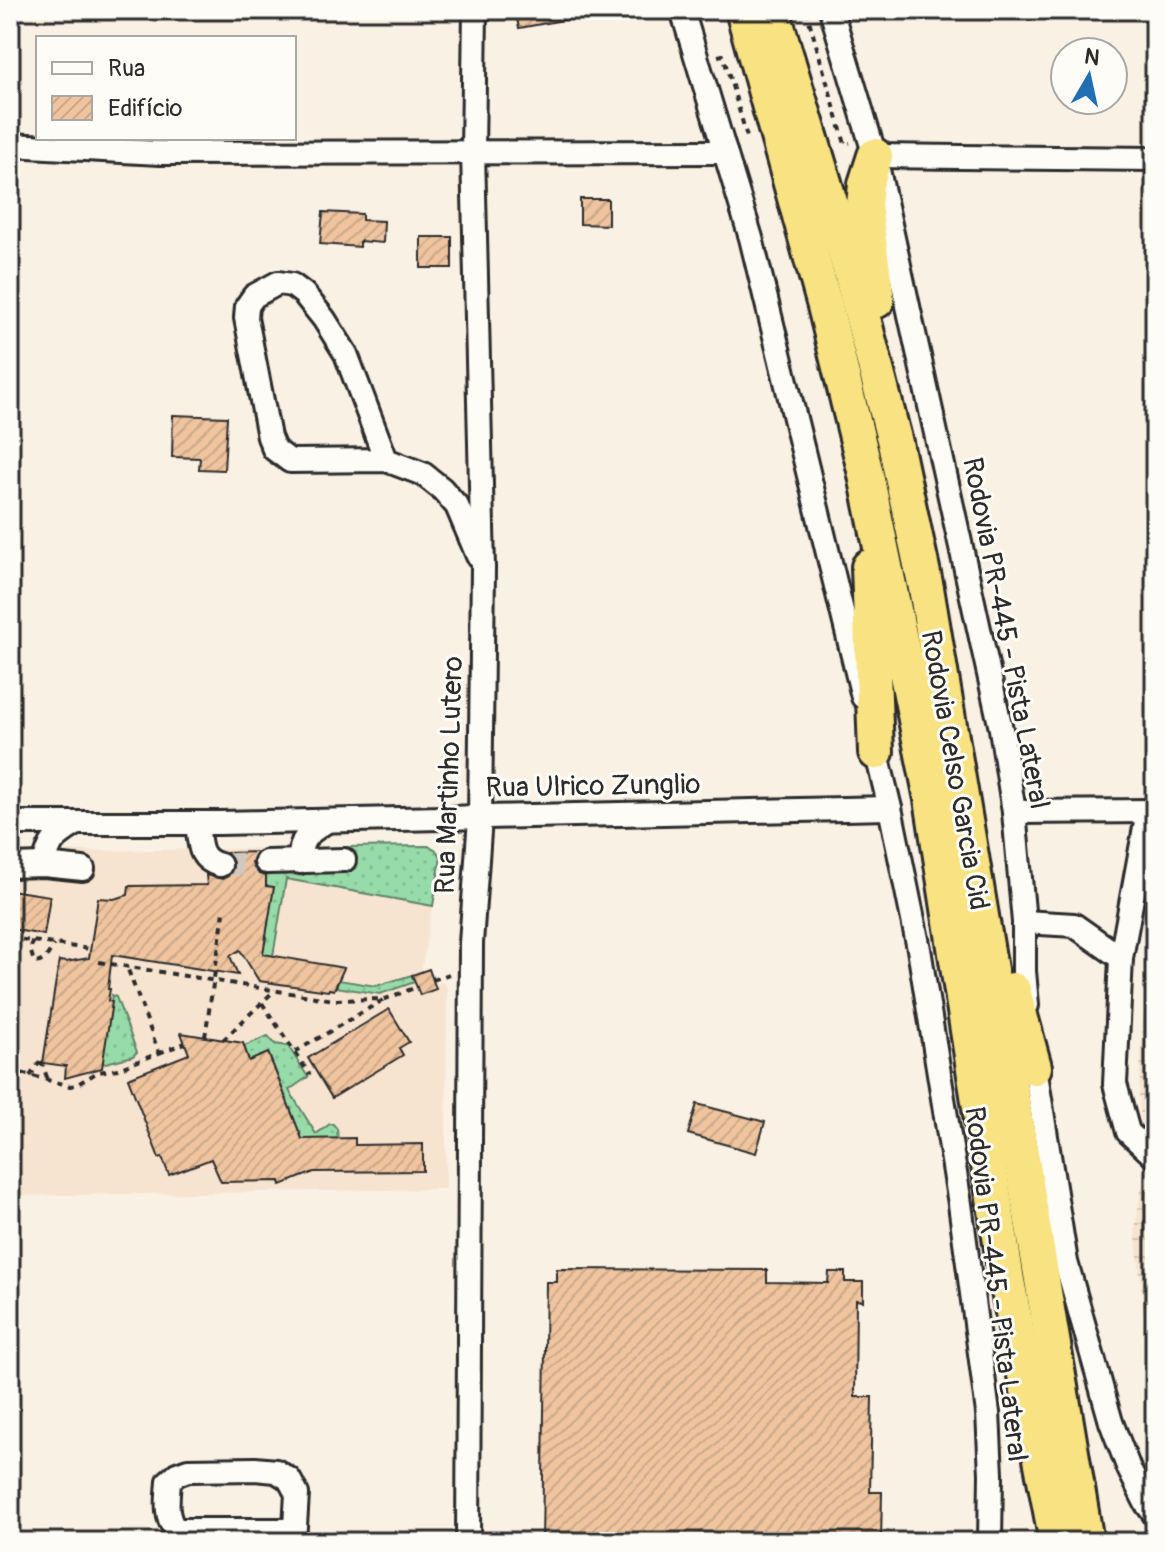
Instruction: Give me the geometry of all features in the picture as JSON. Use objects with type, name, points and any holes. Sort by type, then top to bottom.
[{"type":"highway","name":"Rodovia Celso Garcia Cid","points":[[743,10],[825,306],[865,470],[932,799],[1007,1281],[1057,1542]]},
{"type":"highway","name":"Rodovia Celso Garcia Cid","points":[[772,10],[851,272],[895,443],[926,588],[1086,1542]]},
{"type":"highway","points":[[860,150],[866,184],[864,206],[895,443]]},
{"type":"highway","points":[[865,470],[876,752]]},
{"type":"highway","points":[[964,815],[1034,1067]]},
{"type":"street","name":"Rua Martinho Lutero","points":[[468,1542],[471,943],[480,818],[483,568],[473,152],[475,10]]},
{"type":"street","points":[[682,10],[755,253],[876,752]]},
{"type":"street","points":[[831,10],[860,150],[1155,159]]},
{"type":"street","points":[[10,145],[160,153],[725,152]]},
{"type":"street","name":"Rodovia PR-445 - Pista Lateral","points":[[860,150],[888,215],[1001,729],[1014,812],[1024,922],[1024,971],[1034,1067],[1066,1262],[1111,1422],[1129,1469],[1150,1509]]},
{"type":"street","points":[[386,460],[346,354],[304,294],[292,285],[278,283],[254,296],[247,306],[246,318],[274,449],[290,461],[386,460],[423,474],[457,506],[483,568]]},
{"type":"street","name":"Rodovia PR-445 - Pista Lateral","points":[[876,752],[919,949],[960,1204],[988,1413],[990,1542]]},
{"type":"street","name":"Rua Ulrico Zunglio","points":[[10,823],[327,821],[890,808]]},
{"type":"street","points":[[1014,812],[1151,811],[1121,958],[1115,1084],[1128,1132],[1155,1157]]},
{"type":"street","points":[[300,862],[301,843],[327,821]]},
{"type":"street","points":[[44,865],[53,840],[77,823]]},
{"type":"street","points":[[197,823],[203,856],[220,865]]},
{"type":"street","points":[[266,862],[344,860]]},
{"type":"street","points":[[10,866],[83,869]]},
{"type":"street","points":[[1024,922],[1074,925],[1121,958]]},
{"type":"street","points":[[188,1470],[276,1471],[289,1479],[297,1494],[294,1536],[176,1530],[167,1513],[169,1481],[188,1470]]},
{"type":"path","points":[[806,10],[860,150]]},
{"type":"path","points":[[698,62],[723,55],[748,139]]},
{"type":"path","points":[[205,1037],[224,912]]},
{"type":"path","points":[[10,938],[90,949]]},
{"type":"path","points":[[32,941],[32,958],[38,963],[54,944]]},
{"type":"path","points":[[99,962],[334,1000],[385,999]]},
{"type":"path","points":[[126,966],[159,1053]]},
{"type":"path","points":[[295,1052],[385,999],[417,987]]},
{"type":"path","points":[[223,1040],[275,990]]},
{"type":"path","points":[[262,1003],[310,1075]]},
{"type":"path","points":[[10,1070],[70,1086],[98,1072],[118,1069],[185,1043]]},
{"type":"path","points":[[30,1076],[42,1060],[48,1080]]},
{"type":"shaded area","points":[[420,846],[435,849],[441,857],[421,973],[426,986],[443,982],[447,987],[446,1189],[10,1196],[10,852]]},
{"type":"shaded area","points":[[1155,904],[1155,1377],[1149,1359],[1135,1229],[1144,1171],[1139,1094]]},
{"type":"green space","points":[[428,846],[441,857],[433,906],[286,879],[273,956],[241,951],[265,944],[273,887],[252,883],[266,879],[266,875],[347,872],[346,847]]},
{"type":"green space","points":[[412,975],[415,982],[380,994],[336,987],[339,980],[376,986]]},
{"type":"green space","points":[[112,995],[116,997],[137,1052],[133,1056],[102,1064]]},
{"type":"green space","points":[[268,1036],[275,1044],[288,1046],[308,1077],[289,1090],[316,1134],[330,1124],[337,1129],[338,1139],[311,1162],[269,1054],[249,1061],[244,1046]]},
{"type":"building","points":[[515,10],[568,10],[569,19],[519,28]]},
{"type":"building","points":[[580,199],[608,199],[608,225],[580,224]]},
{"type":"building","points":[[323,212],[362,214],[362,220],[384,221],[383,243],[360,241],[360,247],[320,244]]},
{"type":"building","points":[[421,237],[452,237],[452,268],[421,268]]},
{"type":"building","points":[[173,415],[227,417],[224,470],[199,469],[200,458],[172,457]]},
{"type":"building","points":[[256,852],[252,862],[254,869],[266,876],[266,886],[274,887],[263,954],[344,968],[334,990],[259,981],[240,950],[230,956],[238,975],[112,955],[108,1001],[112,1002],[102,1068],[65,1078],[66,1066],[43,1063],[59,961],[89,958],[98,898],[114,899],[128,895],[129,886],[207,885],[206,875],[222,879],[233,870],[234,862],[227,853]]},
{"type":"building","points":[[10,890],[50,896],[44,935],[10,929]]},
{"type":"building","points":[[429,969],[436,989],[420,995],[412,975]]},
{"type":"building","points":[[389,1009],[409,1042],[399,1048],[403,1055],[332,1098],[308,1058]]},
{"type":"building","points":[[181,1033],[243,1043],[249,1061],[268,1053],[302,1139],[355,1138],[355,1145],[423,1144],[423,1171],[314,1172],[281,1185],[280,1181],[221,1182],[211,1159],[169,1175],[162,1157],[159,1158],[128,1078],[189,1054]]},
{"type":"building","points":[[697,1104],[765,1122],[756,1153],[688,1134]]},
{"type":"building","points":[[557,1269],[767,1270],[767,1282],[828,1283],[829,1272],[845,1272],[845,1282],[863,1282],[863,1301],[856,1300],[855,1397],[872,1397],[870,1492],[882,1492],[881,1542],[542,1542],[546,1282],[557,1282]]},
{"type":"tunnel","points":[[220,865],[266,862]]}]
